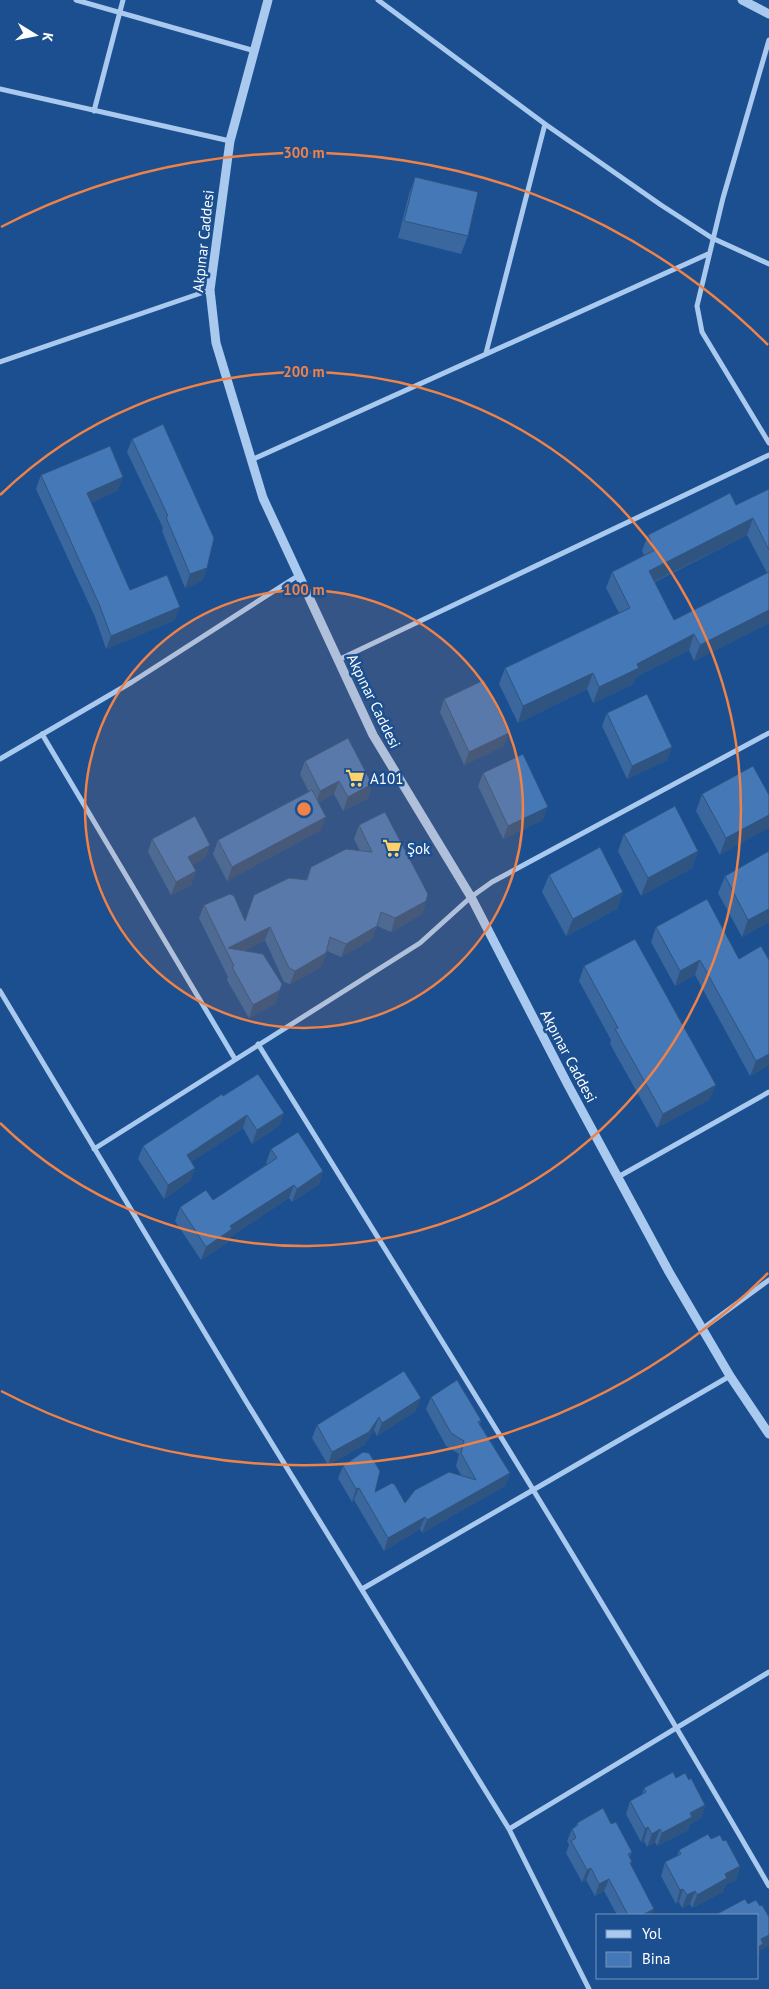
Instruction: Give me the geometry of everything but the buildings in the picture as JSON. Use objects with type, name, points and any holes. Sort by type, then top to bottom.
[{"type":"street","points":[[76,0],[255,51]]},
{"type":"street","points":[[94,111],[123,0]]},
{"type":"street","name":"Akpınar Caddesi","points":[[268,0],[230,141],[210,290],[216,343],[250,460],[264,498],[373,735],[471,897],[618,1177],[702,1329],[730,1376],[768,1431]]},
{"type":"street","points":[[378,0],[546,124],[712,238],[769,264]]},
{"type":"street","points":[[742,0],[755,3],[769,14]]},
{"type":"street","points":[[769,40],[712,238],[697,306],[702,332],[769,443]]},
{"type":"street","points":[[0,89],[230,141]]},
{"type":"street","points":[[486,353],[546,124]]},
{"type":"street","points":[[250,460],[708,254]]},
{"type":"street","points":[[0,362],[210,290]]},
{"type":"street","points":[[338,660],[769,455]]},
{"type":"street","points":[[0,759],[132,682],[299,575]]},
{"type":"street","points":[[94,1148],[420,943],[471,897],[492,882],[769,733]]},
{"type":"street","points":[[42,734],[235,1059]]},
{"type":"street","points":[[0,991],[509,1829],[589,1989]]},
{"type":"street","points":[[258,1044],[534,1490],[677,1727],[769,1886]]},
{"type":"street","points":[[618,1177],[769,1092]]},
{"type":"street","points":[[702,1329],[769,1280]]},
{"type":"street","points":[[362,1589],[730,1376]]},
{"type":"street","points":[[509,1829],[769,1672]]},
{"type":"place","name":"A101","points":[[355,778]]},
{"type":"place","name":"Şok","points":[[392,848]]}]
